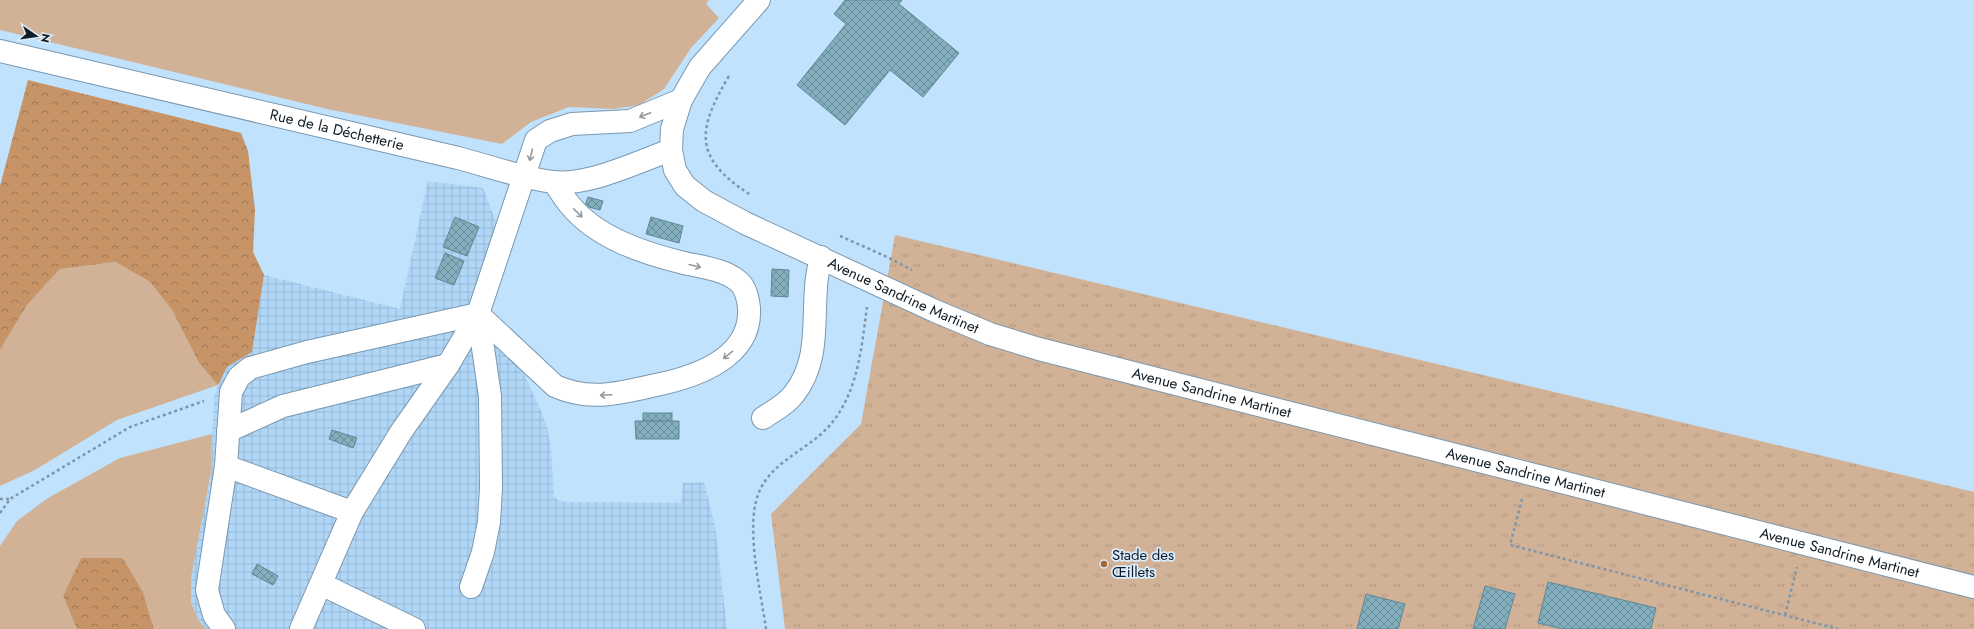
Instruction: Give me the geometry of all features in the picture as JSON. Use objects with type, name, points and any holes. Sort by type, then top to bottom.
[{"type":"street","name":"Avenue Sandrine Martinet","points":[[759,0],[700,67],[681,100],[672,129],[671,150],[675,170],[685,186],[704,201],[746,223],[935,311],[983,331],[1039,349],[1974,588]]},
{"type":"street","name":"Rue de la Déchetterie","points":[[0,51],[450,156],[525,177],[554,182],[574,181],[608,174],[671,150]]},
{"type":"street","points":[[302,629],[352,512],[401,432],[448,365],[478,314],[525,177],[536,140],[550,131],[572,124],[630,121],[681,100]]},
{"type":"street","points":[[478,314],[555,386],[569,392],[585,396],[612,395],[698,374],[718,363],[736,348],[746,331],[749,313],[748,297],[740,282],[727,274],[666,258],[624,244],[601,232],[570,205],[554,182]]},
{"type":"street","points":[[762,418],[781,406],[794,394],[807,373],[813,352],[816,327],[816,287],[821,257]]},
{"type":"street","points":[[224,629],[214,614],[207,590],[226,466],[231,392],[239,377],[250,368],[307,352],[478,314]]},
{"type":"street","points":[[471,587],[483,552],[489,522],[491,488],[490,396],[478,314]]},
{"type":"street","points":[[228,431],[284,406],[448,365]]},
{"type":"street","points":[[226,466],[352,512]]},
{"type":"street","points":[[321,584],[414,629]]},
{"type":"path","points":[[731,72],[715,98],[708,117],[705,133],[706,147],[711,160],[723,173],[753,196]]},
{"type":"path","points":[[836,235],[886,256],[917,272]]},
{"type":"path","points":[[766,629],[754,546],[754,512],[761,488],[780,466],[821,434],[839,413],[849,396],[860,358],[868,301],[873,281]]},
{"type":"path","points":[[0,513],[10,499],[130,427],[231,392]]},
{"type":"path","points":[[1523,495],[1510,545],[1838,629]]},
{"type":"path","points":[[0,499],[10,499]]},
{"type":"path","points":[[1784,615],[1802,544]]},
{"type":"shaded area","points":[[428,181],[483,188],[496,222],[508,226],[478,314],[524,374],[540,409],[547,427],[551,449],[554,495],[557,500],[566,502],[681,503],[683,483],[704,482],[715,525],[727,629],[206,629],[198,620],[191,602],[191,578],[211,472],[214,398],[218,385],[227,367],[252,352],[264,275],[400,309]]},
{"type":"green space","points":[[0,0],[709,0],[706,4],[719,18],[691,48],[664,89],[639,105],[614,109],[569,107],[531,122],[502,144],[327,109],[0,30]]},
{"type":"green space","points":[[28,80],[241,133],[248,151],[255,210],[253,252],[264,275],[252,352],[227,367],[218,385],[199,363],[172,310],[150,282],[116,262],[60,269],[27,305],[0,350],[0,186]]},
{"type":"green space","points":[[895,235],[1974,492],[1974,629],[785,629],[771,514],[861,424]]},
{"type":"green space","points":[[117,262],[150,282],[172,310],[199,363],[218,385],[117,420],[35,470],[0,486],[0,350],[27,305],[60,269]]},
{"type":"green space","points":[[212,434],[211,472],[191,578],[191,602],[198,620],[206,629],[154,629],[143,592],[123,558],[81,558],[63,596],[77,629],[0,629],[0,546],[17,521],[48,498],[120,458]]},
{"type":"green space","points":[[81,558],[123,558],[143,592],[154,629],[77,629],[63,596]]},
{"type":"building","points":[[845,0],[902,0],[899,4],[959,53],[923,97],[890,70],[845,125],[797,85],[846,24],[834,14]]},
{"type":"building","points":[[588,197],[603,201],[600,210],[585,206]]},
{"type":"building","points":[[455,217],[479,227],[467,256],[443,247]]},
{"type":"building","points":[[651,217],[683,226],[679,243],[646,234]]},
{"type":"building","points":[[445,253],[464,261],[454,285],[435,278]]},
{"type":"building","points":[[772,269],[789,270],[788,297],[771,296]]},
{"type":"building","points":[[643,413],[672,413],[672,421],[643,421]]},
{"type":"building","points":[[635,421],[679,421],[679,439],[636,439]]},
{"type":"building","points":[[332,430],[357,438],[353,448],[329,439]]},
{"type":"building","points":[[257,564],[278,576],[273,585],[252,574]]},
{"type":"building","points":[[1548,582],[1656,608],[1651,629],[1562,629],[1538,623]]},
{"type":"building","points":[[1485,586],[1515,594],[1505,629],[1473,629]]},
{"type":"building","points":[[1366,594],[1405,604],[1398,629],[1357,629]]},
{"type":"place","name":"Stade des Œillets","points":[[1104,564]]}]
